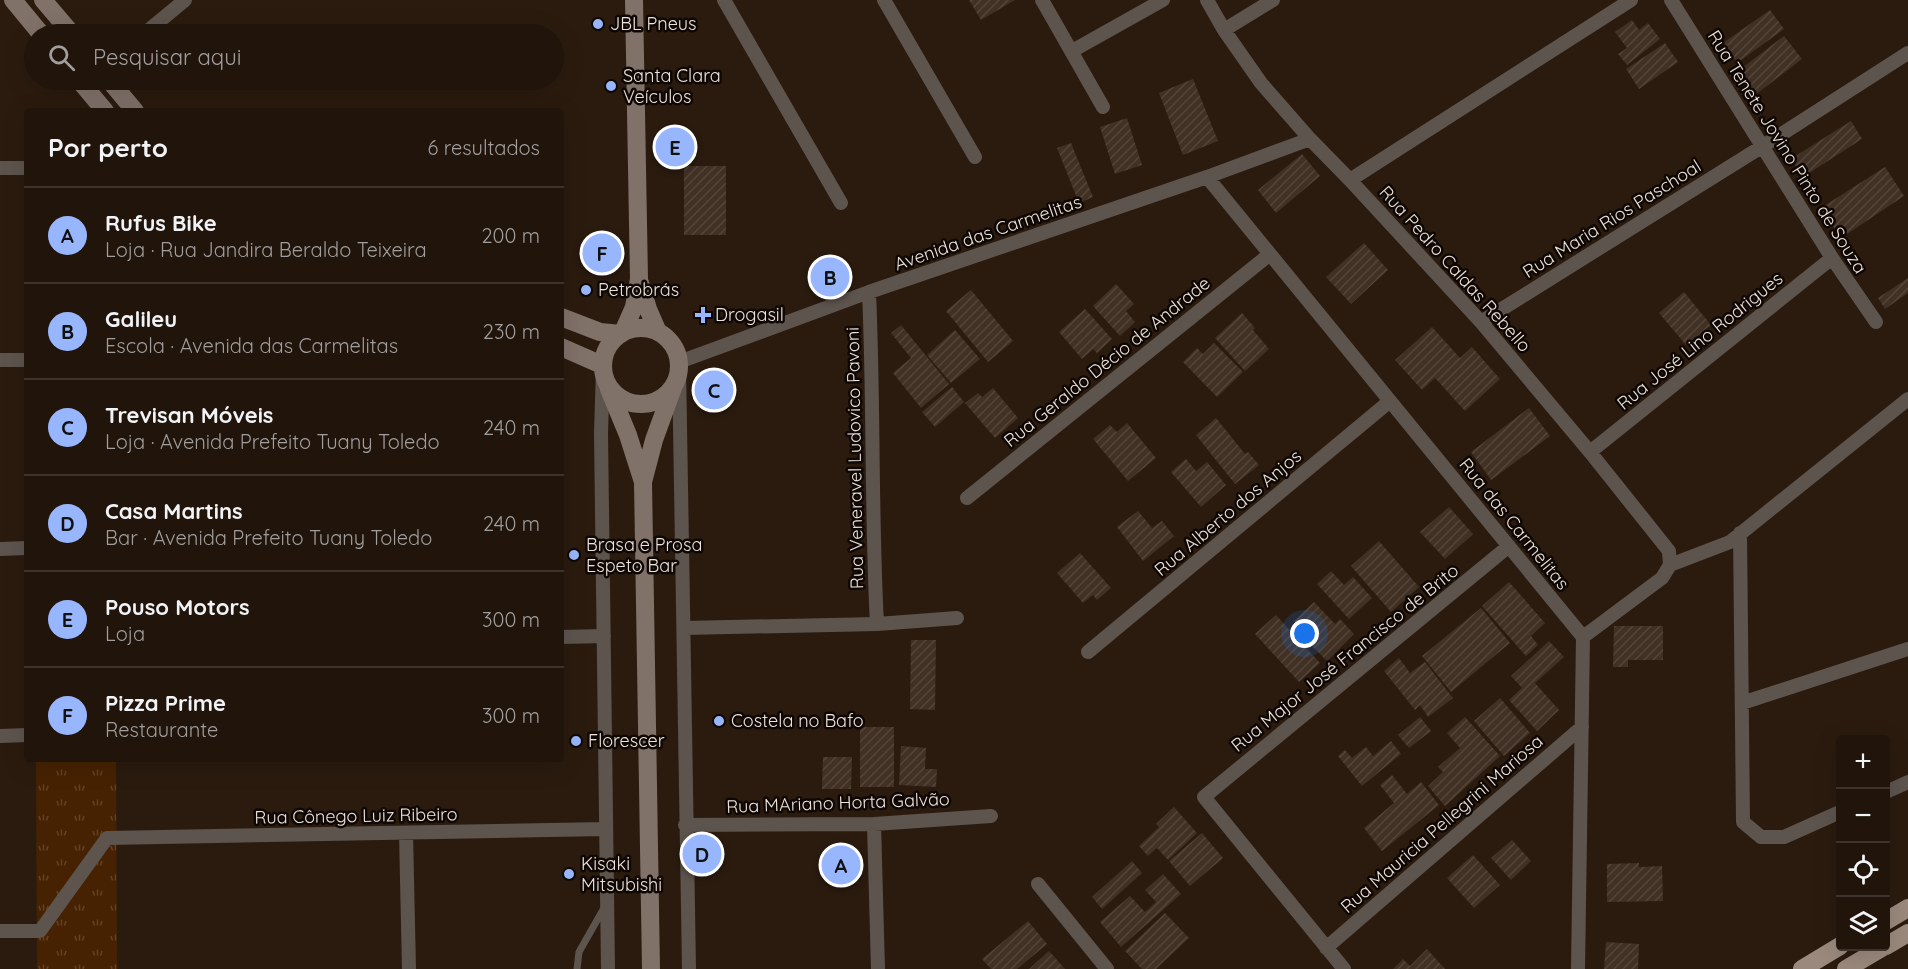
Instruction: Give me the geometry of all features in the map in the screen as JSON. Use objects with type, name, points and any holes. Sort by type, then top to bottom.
[{"type":"main road","points":[[12,0],[32,24]]},
{"type":"main road","points":[[43,0],[63,24]]},
{"type":"main road","points":[[634,0],[639,279],[634,308],[622,333],[608,347],[604,373],[643,482]]},
{"type":"main road","points":[[87,90],[102,108]]},
{"type":"main road","points":[[118,90],[133,108]]},
{"type":"main road","points":[[639,279],[658,332],[672,345],[679,364],[678,375],[654,440],[643,482],[651,969]]},
{"type":"main road","points":[[564,318],[600,332],[622,333],[640,328],[658,332]]},
{"type":"main road","points":[[564,349],[604,373],[621,400],[640,405],[651,404],[660,399],[674,385]]},
{"type":"main road","points":[[1890,919],[1908,908]]},
{"type":"main road","points":[[1890,943],[1908,933]]},
{"type":"main road","points":[[1802,969],[1836,948]]},
{"type":"main road","points":[[1846,969],[1877,951]]},
{"type":"street","points":[[156,24],[185,0]]},
{"type":"street","points":[[724,0],[841,203]]},
{"type":"street","points":[[884,0],[975,157]]},
{"type":"street","points":[[1042,0],[1103,107]]},
{"type":"street","points":[[1072,51],[1163,0]]},
{"type":"street","name":"Rua Pedro Caldas Rebello","points":[[1207,0],[1224,30],[1261,82],[1310,139],[1481,322],[1669,551],[1670,565]]},
{"type":"street","points":[[1224,30],[1274,0]]},
{"type":"street","points":[[1350,180],[1631,0]]},
{"type":"street","name":"Rua Tenete Jovino Pinto de Souza","points":[[1671,0],[1832,258],[1876,322]]},
{"type":"street","name":"Rua Maria Rios Paschoal","points":[[1481,322],[1763,146],[1908,52]]},
{"type":"street","name":"Avenida das Carmelitas","points":[[679,364],[869,292],[1207,177],[1310,139]]},
{"type":"street","points":[[0,168],[24,168]]},
{"type":"street","name":"Rua das Carmelitas","points":[[1207,177],[1583,637]]},
{"type":"street","name":"Rua Geraldo Décio de Andrade","points":[[967,498],[1270,254]]},
{"type":"street","name":"Rua José Lino Rodrigues","points":[[1590,452],[1832,258]]},
{"type":"street","name":"Rua Veneravel Ludovico Pavoni","points":[[869,292],[873,379],[873,552],[876,624]]},
{"type":"street","points":[[0,360],[24,360]]},
{"type":"street","points":[[679,364],[689,969]]},
{"type":"street","points":[[604,373],[601,433],[608,969]]},
{"type":"street","points":[[1578,969],[1583,637],[1662,578],[1670,565],[1730,542],[1908,399]]},
{"type":"street","name":"Rua Alberto dos Anjos","points":[[1088,652],[1390,401]]},
{"type":"street","points":[[1740,533],[1743,822],[1761,837],[1784,837],[1836,814]]},
{"type":"street","name":"Rua Major José Francisco de Brito","points":[[1326,948],[1204,797],[1509,546]]},
{"type":"street","points":[[0,549],[24,548]]},
{"type":"street","points":[[684,628],[876,624],[957,618]]},
{"type":"street","points":[[564,637],[604,636]]},
{"type":"street","points":[[1742,703],[1908,649]]},
{"type":"street","name":"Rua Mauricia Pellegrini Mariosa","points":[[1326,948],[1582,728]]},
{"type":"street","points":[[0,736],[24,735]]},
{"type":"street","points":[[1890,790],[1908,782]]},
{"type":"street","name":"Rua MAriano Horta Galvão","points":[[685,825],[874,824],[991,816]]},
{"type":"street","points":[[874,824],[878,969]]},
{"type":"street","name":"Rua Cônego Luiz Ribeiro","points":[[0,931],[40,931],[107,838],[606,829]]},
{"type":"street","points":[[406,833],[409,969]]},
{"type":"street","points":[[1038,884],[1107,969]]},
{"type":"street","points":[[1326,948],[1344,969]]},
{"type":"lane","points":[[577,969],[579,952],[607,903]]},
{"type":"green space","points":[[36,762],[116,762],[117,969],[37,969]]},
{"type":"building","points":[[969,0],[1015,0],[981,20]]},
{"type":"building","points":[[1770,10],[1784,29],[1737,63],[1723,43]]},
{"type":"building","points":[[1632,20],[1639,30],[1648,23],[1660,39],[1627,65],[1618,54],[1627,48],[1615,32]]},
{"type":"building","points":[[1784,36],[1802,59],[1755,95],[1738,71]]},
{"type":"building","points":[[1665,43],[1678,62],[1639,89],[1626,69]]},
{"type":"building","points":[[1193,79],[1218,141],[1183,155],[1159,93]]},
{"type":"building","points":[[1127,118],[1142,165],[1115,174],[1100,127]]},
{"type":"building","points":[[1851,121],[1862,139],[1803,177],[1791,159]]},
{"type":"building","points":[[1071,143],[1093,197],[1079,203],[1057,148]]},
{"type":"building","points":[[1302,154],[1320,176],[1276,213],[1258,190]]},
{"type":"building","points":[[684,166],[726,166],[726,235],[684,235]]},
{"type":"building","points":[[1885,167],[1904,196],[1841,238],[1821,208]]},
{"type":"building","points":[[1364,243],[1388,270],[1351,304],[1326,277]]},
{"type":"building","points":[[1908,278],[1908,293],[1885,309],[1878,298]]},
{"type":"building","points":[[1116,284],[1134,304],[1126,311],[1135,322],[1120,336],[1093,306]]},
{"type":"building","points":[[971,290],[1013,341],[988,362],[946,311]]},
{"type":"building","points":[[1684,292],[1711,325],[1686,345],[1659,313]]},
{"type":"building","points":[[1085,309],[1112,339],[1097,353],[1093,349],[1082,359],[1059,332]]},
{"type":"building","points":[[1242,313],[1269,349],[1245,371],[1215,338]]},
{"type":"building","points":[[901,325],[949,384],[921,408],[893,373],[911,358],[891,333]]},
{"type":"building","points":[[1432,327],[1460,358],[1472,347],[1500,379],[1465,411],[1435,378],[1422,390],[1395,360]]},
{"type":"building","points":[[955,330],[980,359],[951,383],[927,355]]},
{"type":"building","points":[[1214,343],[1243,372],[1217,397],[1183,362],[1197,348],[1203,354]]},
{"type":"building","points":[[952,387],[964,402],[935,427],[922,412]]},
{"type":"building","points":[[993,388],[1018,418],[995,438],[965,403],[978,393],[982,397]]},
{"type":"building","points":[[1529,408],[1550,436],[1491,480],[1471,452]]},
{"type":"building","points":[[1216,418],[1245,454],[1248,452],[1259,465],[1235,484],[1196,435]]},
{"type":"building","points":[[1127,423],[1156,458],[1128,481],[1093,439],[1110,425],[1117,432]]},
{"type":"building","points":[[1186,459],[1196,471],[1207,462],[1226,485],[1201,507],[1171,472]]},
{"type":"building","points":[[1449,507],[1473,534],[1445,559],[1420,532]]},
{"type":"building","points":[[1138,511],[1152,528],[1162,521],[1174,536],[1143,561],[1117,527]]},
{"type":"building","points":[[1379,541],[1419,587],[1391,612],[1351,566]]},
{"type":"building","points":[[1080,553],[1111,588],[1097,600],[1093,595],[1083,603],[1057,573]]},
{"type":"building","points":[[1331,571],[1344,585],[1353,577],[1372,598],[1349,619],[1317,584]]},
{"type":"building","points":[[1509,582],[1545,623],[1531,636],[1538,645],[1526,656],[1482,606]]},
{"type":"building","points":[[1314,602],[1335,624],[1340,619],[1354,634],[1327,661],[1311,645],[1314,642],[1294,621]]},
{"type":"building","points":[[1481,608],[1510,643],[1451,692],[1422,656]]},
{"type":"building","points":[[1276,615],[1320,663],[1299,682],[1255,634]]},
{"type":"building","points":[[1614,626],[1663,626],[1663,660],[1628,660],[1628,667],[1613,667]]},
{"type":"building","points":[[911,640],[936,640],[935,710],[910,709]]},
{"type":"building","points":[[1549,641],[1564,657],[1535,683],[1559,710],[1537,731],[1509,700],[1522,688],[1511,676]]},
{"type":"building","points":[[1399,658],[1410,673],[1425,662],[1453,698],[1428,717],[1420,705],[1415,710],[1384,671]]},
{"type":"building","points":[[1500,698],[1530,733],[1504,756],[1474,721]]},
{"type":"building","points":[[1420,717],[1431,731],[1409,748],[1398,735]]},
{"type":"building","points":[[1465,717],[1500,756],[1445,806],[1428,786],[1443,772],[1438,767],[1460,748],[1447,733]]},
{"type":"building","points":[[860,727],[894,727],[894,787],[860,787]]},
{"type":"building","points":[[1391,741],[1401,754],[1362,786],[1338,756],[1345,750],[1352,758],[1366,747],[1373,756]]},
{"type":"building","points":[[901,746],[926,748],[925,769],[937,769],[936,787],[899,785]]},
{"type":"building","points":[[823,757],[852,757],[851,789],[822,789]]},
{"type":"building","points":[[1392,775],[1407,794],[1421,782],[1439,805],[1382,851],[1364,828],[1394,803],[1380,785]]},
{"type":"building","points":[[1174,807],[1197,833],[1168,860],[1157,848],[1148,856],[1139,846],[1159,827],[1156,824]]},
{"type":"building","points":[[1202,833],[1223,858],[1190,886],[1169,861]]},
{"type":"building","points":[[1512,840],[1531,861],[1511,880],[1491,858]]},
{"type":"building","points":[[1473,855],[1500,885],[1474,908],[1447,878]]},
{"type":"building","points":[[1132,861],[1142,873],[1102,909],[1092,897]]},
{"type":"building","points":[[1639,863],[1639,867],[1662,866],[1663,901],[1607,902],[1607,864]]},
{"type":"building","points":[[1163,874],[1181,894],[1121,947],[1100,922],[1130,896],[1145,912],[1156,902],[1145,890]]},
{"type":"building","points":[[1165,913],[1189,938],[1156,969],[1142,969],[1125,951]]},
{"type":"building","points":[[1028,921],[1047,944],[1017,969],[991,969],[982,959]]},
{"type":"building","points":[[1606,942],[1639,944],[1638,969],[1604,969]]},
{"type":"building","points":[[1427,949],[1445,969],[1393,969],[1403,959],[1410,966]]},
{"type":"building","points":[[1049,951],[1065,969],[1029,969]]},
{"type":"place","name":"JBL Pneus","points":[[598,24]]},
{"type":"place","name":"Santa Clara Veículos","points":[[611,86]]},
{"type":"place","name":"Pouso Motors","points":[[675,147]]},
{"type":"place","name":"Pizza Prime","points":[[602,253]]},
{"type":"place","name":"Galileu","points":[[830,277]]},
{"type":"place","name":"Petrobrás","points":[[586,290]]},
{"type":"place","name":"Drogasil","points":[[703,315]]},
{"type":"place","name":"Trevisan Móveis","points":[[714,390]]},
{"type":"place","name":"Brasa e Prosa Espeto Bar","points":[[574,555]]},
{"type":"place","name":"Costela no Bafo","points":[[719,721]]},
{"type":"place","name":"Florescer","points":[[576,741]]},
{"type":"place","name":"Casa Martins","points":[[702,854]]},
{"type":"place","name":"Rufus Bike","points":[[841,865]]},
{"type":"place","name":"Kisaki Mitsubishi","points":[[569,874]]}]
